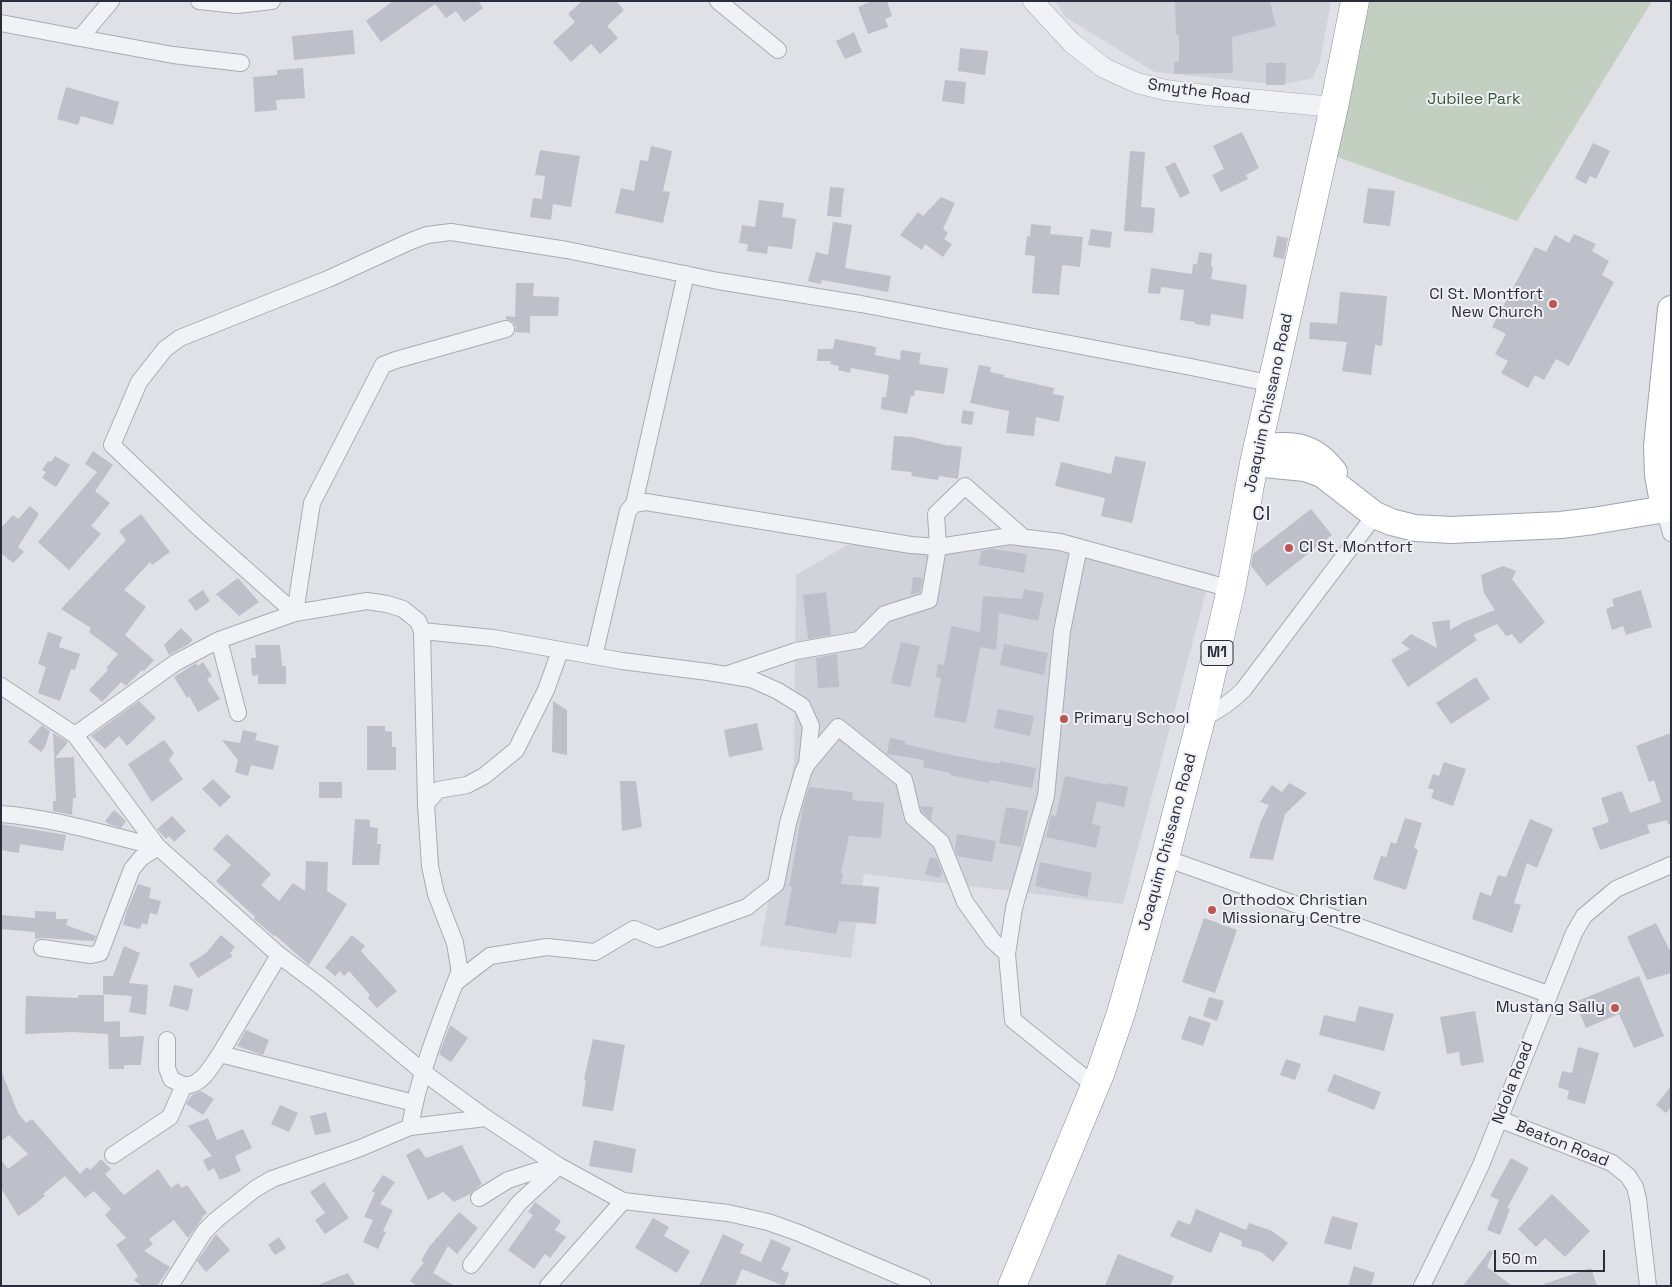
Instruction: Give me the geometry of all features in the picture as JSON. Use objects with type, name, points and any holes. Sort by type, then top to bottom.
[{"type":"highway","name":"Joaquim Chissano Road","points":[[1012,1286],[1095,1086],[1121,1013],[1165,858],[1202,719],[1231,589],[1256,456],[1334,107],[1355,1]]},
{"type":"main road","points":[[1256,456],[1285,445],[1305,448],[1325,461],[1366,508],[1391,522],[1415,528],[1452,530],[1561,525],[1667,508],[1658,475],[1657,446],[1671,309]]},
{"type":"street","points":[[80,38],[111,1]]},
{"type":"street","points":[[199,1],[237,5],[272,1]]},
{"type":"street","points":[[718,1],[778,50]]},
{"type":"street","name":"Smythe Road","points":[[1033,1],[1072,43],[1104,68],[1137,83],[1165,90],[1206,95],[1334,107]]},
{"type":"street","points":[[1,23],[173,55],[241,63]]},
{"type":"street","points":[[295,613],[198,527],[112,445],[139,382],[166,350],[180,338],[328,279],[427,235],[451,232],[558,248],[686,274],[880,308],[1273,384]]},
{"type":"street","points":[[594,656],[628,511],[634,504],[686,274]]},
{"type":"street","points":[[295,613],[312,503],[383,365],[506,330]]},
{"type":"street","points":[[726,675],[796,651],[859,640],[885,614],[929,600],[938,547],[936,514],[965,486],[1024,538]]},
{"type":"street","points":[[634,504],[646,502],[911,545],[938,547],[1010,536],[1060,542],[1231,589]]},
{"type":"street","points":[[1202,719],[1232,702],[1244,689],[1366,508]]},
{"type":"street","points":[[1667,508],[1671,533]]},
{"type":"street","points":[[1078,547],[1062,631],[1046,796],[1014,908],[1008,954],[1014,1020],[1095,1086]]},
{"type":"street","points":[[75,735],[175,663],[219,640],[295,613],[367,601],[403,609],[418,621],[422,631],[426,804],[430,866],[436,894],[455,943],[460,967],[432,1041],[414,1103],[410,1128]]},
{"type":"street","points":[[422,631],[493,638],[560,651],[751,679],[778,691],[802,706],[811,726],[807,764],[788,823],[776,884],[746,907],[658,939],[634,929],[595,952],[547,947],[490,956],[455,983]]},
{"type":"street","points":[[219,640],[238,713]]},
{"type":"street","points":[[426,804],[438,790],[467,784],[484,776],[516,750],[546,690],[560,651]]},
{"type":"street","points":[[1,686],[75,735],[158,847],[279,955],[323,988],[423,1072],[486,1118],[558,1166],[623,1201],[728,1214],[768,1222],[799,1233],[923,1286]]},
{"type":"street","points":[[807,764],[838,727],[904,780],[912,817],[942,842],[965,902],[993,941],[1008,954]]},
{"type":"street","points":[[1,814],[68,825],[158,847]]},
{"type":"street","points":[[42,948],[91,955],[100,952],[132,869],[141,858],[158,847]]},
{"type":"street","points":[[1165,858],[1548,994]]},
{"type":"street","name":"Ndola Road","points":[[1422,1286],[1465,1199],[1548,994],[1574,933],[1584,916],[1616,889],[1671,865]]},
{"type":"street","points":[[167,1040],[167,1068],[170,1078],[184,1085],[193,1084],[202,1078],[220,1054],[279,955]]},
{"type":"street","points":[[220,1054],[414,1103]]},
{"type":"street","points":[[113,1155],[170,1117],[184,1085]]},
{"type":"street","points":[[170,1286],[204,1232],[255,1189],[272,1179],[358,1149],[410,1128],[486,1118]]},
{"type":"street","name":"Beaton Road","points":[[1499,1119],[1612,1163],[1628,1176],[1635,1186],[1638,1199],[1648,1286]]},
{"type":"street","points":[[479,1198],[508,1180],[558,1166]]},
{"type":"street","points":[[471,1265],[518,1203],[558,1166]]},
{"type":"street","points":[[548,1286],[623,1201]]},
{"type":"shaded area","points":[[1056,1],[1331,1],[1320,61],[1313,78],[1281,85],[1155,72],[1065,17]]},
{"type":"shaded area","points":[[1048,537],[1211,573],[1123,904],[864,874],[851,958],[760,946],[794,763],[796,575],[847,545]]},
{"type":"green space","name":"Jubilee Park","points":[[1365,1],[1652,1],[1517,221],[1332,155]]},
{"type":"building","points":[[393,1],[478,1],[483,8],[464,22],[456,11],[446,18],[435,4],[381,42],[366,21]]},
{"type":"building","points":[[582,1],[616,1],[624,10],[607,26],[618,38],[600,54],[591,44],[571,62],[553,42],[575,22],[568,14]]},
{"type":"building","points":[[872,1],[887,1],[892,16],[885,19],[888,27],[868,34],[858,7]]},
{"type":"building","points":[[1175,1],[1270,1],[1276,26],[1232,37],[1233,73],[1174,74],[1174,62],[1179,62],[1179,35],[1176,35]]},
{"type":"building","points":[[353,30],[355,54],[294,60],[292,36]]},
{"type":"building","points":[[854,32],[862,52],[845,59],[836,41]]},
{"type":"building","points":[[960,48],[988,51],[985,75],[958,71]]},
{"type":"building","points":[[1266,63],[1286,63],[1285,85],[1266,85]]},
{"type":"building","points":[[303,68],[305,98],[276,100],[277,110],[255,112],[253,77],[277,75],[277,70]]},
{"type":"building","points":[[945,80],[966,82],[964,104],[942,101]]},
{"type":"building","points":[[66,87],[119,102],[113,125],[81,116],[78,125],[57,119]]},
{"type":"building","points":[[1242,132],[1259,168],[1246,175],[1248,179],[1221,192],[1212,175],[1224,169],[1213,146]]},
{"type":"building","points":[[1593,143],[1610,151],[1596,179],[1590,176],[1586,184],[1575,178]]},
{"type":"building","points":[[651,146],[672,151],[663,191],[670,192],[663,223],[615,213],[621,188],[634,191],[640,160],[648,161]]},
{"type":"building","points":[[540,150],[580,156],[571,207],[553,204],[551,220],[530,217],[533,198],[542,199],[545,176],[535,175]]},
{"type":"building","points":[[1130,151],[1145,152],[1141,207],[1155,208],[1153,233],[1124,231]]},
{"type":"building","points":[[1175,162],[1190,193],[1180,198],[1165,167]]},
{"type":"building","points":[[830,187],[844,188],[841,217],[827,216]]},
{"type":"building","points":[[1368,188],[1395,191],[1390,226],[1363,223]]},
{"type":"building","points":[[941,197],[955,203],[943,229],[948,233],[944,239],[952,244],[943,257],[925,244],[922,250],[900,235],[918,212],[923,216]]},
{"type":"building","points":[[759,200],[784,203],[782,217],[796,219],[792,249],[768,246],[767,254],[747,251],[748,244],[739,243],[742,225],[755,227]]},
{"type":"building","points":[[833,222],[852,225],[845,268],[891,276],[888,292],[822,280],[821,284],[808,281],[816,252],[828,255]]},
{"type":"building","points":[[1031,224],[1051,226],[1050,234],[1083,237],[1080,267],[1062,265],[1059,295],[1032,293],[1035,256],[1025,255],[1027,236],[1030,237]]},
{"type":"building","points":[[1091,229],[1112,232],[1110,248],[1088,245]]},
{"type":"building","name":"CI St. Montfort New Church","points":[[1574,234],[1596,244],[1592,251],[1609,261],[1602,275],[1614,282],[1569,366],[1556,359],[1544,380],[1535,375],[1528,388],[1501,373],[1508,361],[1495,354],[1506,334],[1492,327],[1535,247],[1546,252],[1555,235],[1569,243]]},
{"type":"building","points":[[1277,236],[1288,238],[1284,259],[1273,257]]},
{"type":"building","points":[[1199,252],[1212,254],[1211,266],[1213,267],[1211,279],[1247,285],[1243,319],[1211,314],[1210,326],[1180,320],[1184,290],[1161,287],[1160,294],[1148,293],[1151,268],[1192,274],[1193,264],[1197,264]]},
{"type":"building","points":[[516,283],[534,283],[533,296],[559,297],[558,316],[530,316],[530,333],[515,332],[516,327],[513,322],[506,319],[506,316],[515,317]]},
{"type":"building","points":[[1340,292],[1387,296],[1382,346],[1375,345],[1371,375],[1342,371],[1347,342],[1309,339],[1310,322],[1337,324]]},
{"type":"building","points":[[835,339],[876,347],[875,355],[900,360],[901,350],[921,353],[919,364],[948,368],[944,394],[915,390],[914,396],[911,396],[907,414],[881,409],[882,397],[886,397],[889,375],[851,368],[850,373],[838,370],[839,366],[830,364],[831,361],[817,361],[818,349],[833,349]]},
{"type":"building","points":[[979,365],[991,367],[990,372],[1004,375],[1004,377],[1054,388],[1053,394],[1064,396],[1059,422],[1036,417],[1034,436],[1006,433],[1009,411],[970,403]]},
{"type":"building","points":[[963,410],[974,412],[972,425],[961,423]]},
{"type":"building","points":[[894,436],[912,437],[949,446],[962,447],[958,479],[939,476],[938,480],[911,476],[912,472],[891,470]]},
{"type":"building","points":[[93,451],[113,465],[95,491],[110,503],[91,526],[101,534],[69,570],[38,542],[97,472],[85,464]]},
{"type":"building","points":[[55,456],[70,465],[56,487],[42,478],[46,472],[42,470],[48,461],[51,462]]},
{"type":"building","points":[[1115,456],[1146,462],[1132,523],[1101,516],[1105,498],[1055,486],[1061,462],[1111,474]]},
{"type":"building","points":[[30,506],[39,514],[18,547],[24,552],[13,563],[1,553],[1,528],[13,515],[18,519]]},
{"type":"building","name":"CI St. Montfort","points":[[1311,509],[1332,535],[1267,586],[1251,566],[1253,554]]},
{"type":"building","points":[[141,514],[170,552],[152,565],[150,562],[124,590],[146,607],[125,635],[154,660],[126,686],[121,682],[102,702],[89,690],[108,670],[106,668],[118,654],[89,632],[91,628],[61,609],[126,540],[119,531]]},
{"type":"building","points":[[992,549],[1027,554],[1024,573],[979,565],[981,551]]},
{"type":"building","points":[[1503,566],[1516,571],[1512,579],[1545,622],[1520,644],[1512,634],[1506,636],[1497,624],[1473,635],[1477,640],[1408,687],[1391,660],[1410,649],[1401,643],[1411,634],[1437,648],[1432,622],[1450,620],[1450,630],[1464,622],[1495,610],[1484,593],[1481,575]]},
{"type":"building","points":[[913,577],[923,578],[920,592],[911,595]]},
{"type":"building","points":[[238,578],[259,602],[239,616],[216,594]]},
{"type":"building","points":[[1024,589],[1044,593],[1038,621],[999,613],[996,650],[980,647],[966,723],[934,717],[941,678],[936,677],[938,664],[944,665],[951,626],[980,632],[983,596],[1022,599]]},
{"type":"building","points":[[203,590],[210,601],[196,611],[188,600]]},
{"type":"building","points":[[1641,590],[1652,627],[1626,635],[1623,626],[1612,630],[1606,609],[1614,606],[1612,599]]},
{"type":"building","points":[[826,592],[831,635],[808,639],[803,595]]},
{"type":"building","points":[[181,628],[193,640],[169,655],[164,645]]},
{"type":"building","points":[[48,632],[62,637],[59,647],[80,654],[75,670],[71,669],[60,701],[38,693],[46,667],[38,664]]},
{"type":"building","points":[[901,642],[920,646],[910,687],[891,683]]},
{"type":"building","points":[[1004,644],[1048,653],[1044,675],[1000,665]]},
{"type":"building","points":[[255,645],[280,645],[282,666],[286,666],[286,684],[258,684],[258,675],[252,676],[251,658],[256,658]]},
{"type":"building","points":[[837,654],[839,687],[818,688],[816,658]]},
{"type":"building","points":[[203,662],[212,676],[207,679],[220,699],[198,712],[189,696],[187,698],[174,677],[196,663],[198,666]]},
{"type":"building","points":[[1476,677],[1490,699],[1451,724],[1436,703]]},
{"type":"building","points":[[139,701],[156,718],[127,746],[119,736],[105,749],[91,736]]},
{"type":"building","points":[[553,701],[567,710],[567,755],[552,752]]},
{"type":"building","points":[[998,709],[1034,716],[1030,736],[994,728]]},
{"type":"building","points":[[757,723],[763,750],[729,757],[724,730]]},
{"type":"building","points":[[42,725],[50,731],[45,747],[41,752],[28,742]]},
{"type":"building","points":[[367,726],[385,726],[385,731],[392,732],[392,747],[396,747],[396,770],[367,770]]},
{"type":"building","points":[[243,730],[257,733],[255,740],[279,746],[273,770],[251,765],[248,776],[235,772],[238,760],[222,740],[240,743]]},
{"type":"building","points":[[53,733],[68,742],[55,758],[74,757],[76,798],[73,798],[72,815],[53,811],[53,801],[56,801]]},
{"type":"building","points":[[1671,733],[1671,824],[1668,824],[1667,820],[1647,825],[1650,833],[1600,850],[1592,828],[1609,822],[1601,798],[1622,791],[1630,813],[1661,802],[1654,780],[1649,782],[1636,746]]},
{"type":"building","points":[[890,738],[906,741],[905,744],[947,754],[999,764],[1000,761],[1036,768],[1032,788],[989,780],[989,783],[923,767],[924,760],[887,754]]},
{"type":"building","points":[[164,740],[174,753],[169,760],[183,779],[152,802],[128,764]]},
{"type":"building","points":[[1444,762],[1466,769],[1453,806],[1431,798],[1434,790],[1428,788],[1433,774],[1439,776]]},
{"type":"building","points":[[1065,776],[1128,787],[1124,807],[1097,801],[1092,824],[1101,826],[1096,848],[1046,837],[1051,815],[1056,816]]},
{"type":"building","points":[[213,779],[231,797],[220,807],[202,789]]},
{"type":"building","points":[[620,781],[636,781],[642,827],[622,831]]},
{"type":"building","points":[[319,782],[342,782],[342,798],[319,798]]},
{"type":"building","points":[[1289,783],[1307,793],[1285,814],[1273,860],[1249,858],[1261,821],[1269,805],[1260,802],[1272,785],[1282,792]]},
{"type":"building","points":[[809,787],[853,792],[852,800],[884,803],[881,838],[849,836],[841,873],[843,874],[841,884],[879,887],[876,924],[839,921],[836,934],[785,925],[792,887],[789,887],[803,807]]},
{"type":"building","points":[[920,806],[933,807],[931,820],[922,812]]},
{"type":"building","points":[[1006,807],[1028,811],[1021,847],[999,843]]},
{"type":"building","points":[[114,810],[126,821],[121,828],[105,821]]},
{"type":"building","points":[[172,816],[186,831],[174,842],[169,836],[166,839],[157,829]]},
{"type":"building","points":[[1405,818],[1422,823],[1414,848],[1418,850],[1406,890],[1373,879],[1381,856],[1386,857],[1391,842],[1396,844]]},
{"type":"building","points":[[355,819],[370,820],[370,827],[378,828],[377,844],[381,844],[379,865],[352,865]]},
{"type":"building","points":[[1530,819],[1553,829],[1537,868],[1527,863],[1514,903],[1521,905],[1512,933],[1472,919],[1480,892],[1491,896],[1498,875],[1506,877]]},
{"type":"building","points":[[1,824],[66,835],[63,851],[20,844],[19,853],[1,850]]},
{"type":"building","points":[[227,834],[271,874],[261,885],[279,901],[293,883],[305,891],[306,861],[328,862],[327,891],[347,904],[309,965],[254,919],[255,917],[216,881],[231,865],[213,849]]},
{"type":"building","points":[[957,834],[996,841],[992,862],[957,856],[955,849]]},
{"type":"building","points":[[930,857],[937,859],[942,872],[940,878],[925,874]]},
{"type":"building","points":[[1040,862],[1092,873],[1087,897],[1035,886]]},
{"type":"building","points":[[138,884],[151,888],[149,898],[161,901],[157,915],[150,913],[147,925],[142,923],[140,929],[123,925]]},
{"type":"building","points":[[35,911],[56,912],[56,919],[68,919],[66,925],[96,936],[94,941],[35,939],[35,932],[1,929],[1,915],[35,918]]},
{"type":"building","points":[[1204,918],[1237,930],[1215,993],[1182,982]]},
{"type":"building","points":[[1656,923],[1671,953],[1671,973],[1647,980],[1627,937]]},
{"type":"building","points":[[221,935],[235,947],[230,953],[233,956],[198,978],[189,964],[206,953]]},
{"type":"building","points":[[352,935],[365,946],[361,951],[397,991],[377,1008],[368,998],[370,995],[349,971],[344,976],[340,971],[335,976],[325,967]]},
{"type":"building","points":[[124,946],[140,953],[129,983],[148,985],[146,1015],[129,1012],[132,996],[103,994],[103,976],[113,976]]},
{"type":"building","name":"Mustang Sally","points":[[1639,976],[1664,1036],[1634,1048],[1619,1014],[1586,1028],[1575,1002]]},
{"type":"building","points":[[174,985],[193,989],[188,1011],[169,1006]]},
{"type":"building","points":[[78,995],[104,995],[104,1022],[120,1021],[120,1037],[144,1036],[141,1065],[124,1065],[124,1069],[109,1069],[108,1034],[72,1032],[25,1034],[26,996],[78,998]]},
{"type":"building","points":[[1209,997],[1224,1001],[1217,1021],[1203,1016]]},
{"type":"building","points":[[1359,1006],[1394,1014],[1384,1051],[1319,1035],[1324,1015],[1355,1022]]},
{"type":"building","points":[[1475,1011],[1484,1062],[1461,1066],[1459,1052],[1447,1054],[1440,1017]]},
{"type":"building","points":[[1189,1016],[1211,1023],[1203,1046],[1181,1039]]},
{"type":"building","points":[[450,1025],[468,1038],[451,1062],[439,1054]]},
{"type":"building","points":[[246,1030],[269,1040],[263,1055],[237,1046]]},
{"type":"building","points":[[593,1039],[625,1045],[613,1111],[582,1106],[586,1080],[584,1079]]},
{"type":"building","points":[[1578,1047],[1599,1053],[1585,1104],[1567,1099],[1569,1091],[1558,1087],[1562,1071],[1572,1073]]},
{"type":"building","points":[[1286,1059],[1301,1064],[1295,1080],[1280,1075]]},
{"type":"building","points":[[2,1073],[18,1113],[26,1123],[32,1119],[80,1174],[87,1167],[90,1170],[101,1159],[111,1169],[105,1174],[124,1195],[158,1169],[171,1188],[178,1183],[182,1188],[187,1185],[207,1213],[201,1218],[188,1238],[174,1220],[149,1239],[153,1244],[144,1251],[170,1267],[157,1286],[142,1286],[134,1280],[138,1276],[116,1245],[126,1238],[105,1215],[111,1209],[94,1191],[85,1198],[65,1176],[43,1194],[45,1196],[18,1216],[1,1188],[1,1160],[8,1169],[28,1154],[9,1135],[1,1141]]},
{"type":"building","points":[[1334,1074],[1381,1092],[1374,1110],[1327,1091]]},
{"type":"building","points":[[1671,1086],[1671,1107],[1666,1113],[1656,1105]]},
{"type":"building","points":[[201,1091],[214,1099],[203,1115],[186,1104],[192,1095]]},
{"type":"building","points":[[280,1105],[298,1113],[289,1132],[271,1124]]},
{"type":"building","points":[[326,1112],[331,1132],[315,1135],[310,1116]]},
{"type":"building","points":[[208,1118],[217,1140],[243,1129],[252,1148],[235,1156],[241,1171],[220,1180],[214,1168],[208,1171],[203,1160],[212,1156],[188,1126]]},
{"type":"building","points":[[594,1140],[636,1149],[632,1173],[589,1166]]},
{"type":"building","points":[[462,1145],[482,1184],[470,1194],[454,1202],[443,1192],[428,1200],[406,1155],[419,1148],[426,1158]]},
{"type":"building","points":[[1511,1158],[1529,1168],[1507,1208],[1510,1209],[1500,1235],[1487,1230],[1499,1200],[1490,1196]]},
{"type":"building","points":[[383,1175],[395,1182],[380,1204],[393,1210],[383,1231],[386,1232],[378,1249],[363,1242],[373,1220],[364,1217],[375,1193],[372,1191]]},
{"type":"building","points":[[324,1182],[349,1218],[325,1234],[315,1220],[325,1213],[310,1192]]},
{"type":"building","points":[[1552,1194],[1590,1231],[1565,1257],[1545,1238],[1536,1247],[1518,1229]]},
{"type":"building","points":[[535,1202],[561,1221],[555,1230],[566,1237],[550,1258],[545,1254],[534,1269],[508,1250],[533,1215],[528,1212]]},
{"type":"building","points":[[1196,1209],[1246,1230],[1249,1223],[1272,1231],[1288,1243],[1273,1262],[1261,1252],[1241,1246],[1242,1241],[1220,1232],[1211,1253],[1170,1236],[1178,1220],[1190,1225]]},
{"type":"building","points":[[459,1212],[478,1228],[457,1254],[448,1246],[433,1273],[455,1286],[417,1286],[410,1281],[424,1262],[421,1261],[429,1247]]},
{"type":"building","points":[[1332,1216],[1358,1223],[1351,1250],[1324,1243]]},
{"type":"building","points":[[653,1218],[669,1227],[664,1236],[690,1251],[677,1273],[635,1248]]},
{"type":"building","points":[[216,1234],[230,1250],[206,1272],[197,1261]]},
{"type":"building","points":[[723,1234],[744,1244],[740,1253],[761,1262],[771,1239],[791,1248],[781,1270],[789,1273],[784,1286],[742,1269],[735,1286],[699,1286]]},
{"type":"building","points":[[279,1237],[286,1248],[275,1255],[268,1245]]},
{"type":"building","points":[[1490,1250],[1493,1252],[1487,1267],[1512,1286],[1463,1286]]},
{"type":"building","points":[[1118,1254],[1174,1276],[1170,1286],[1105,1286]]},
{"type":"building","points":[[1354,1266],[1375,1273],[1371,1286],[1348,1286]]},
{"type":"building","points":[[1591,1268],[1597,1286],[1544,1286],[1544,1284]]},
{"type":"building","points":[[348,1273],[356,1286],[318,1286],[318,1285]]},
{"type":"place","name":"CI St. Montfort New Church","points":[[1553,304]]},
{"type":"place","name":"CI St. Montfort","points":[[1289,548]]},
{"type":"place","name":"Primary School","points":[[1064,719]]},
{"type":"place","name":"Orthodox Christian Missionary Centre","points":[[1212,910]]},
{"type":"place","name":"Mustang Sally","points":[[1615,1008]]},
{"type":"district","name":"CI","points":[[1262,515]]}]
